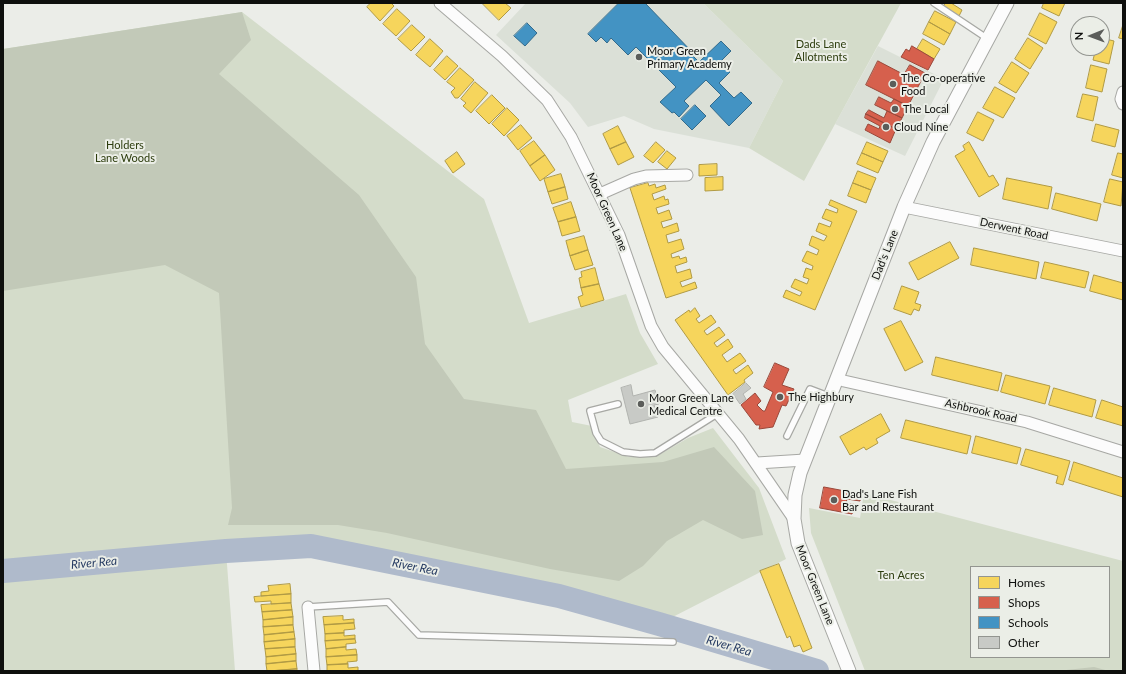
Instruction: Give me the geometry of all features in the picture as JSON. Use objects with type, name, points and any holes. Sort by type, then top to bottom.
[{"type":"street","name":"Moor Green Lane","points":[[440,3],[502,56],[547,100],[571,137],[600,194],[619,236],[651,326],[663,347],[757,463],[783,505],[794,519],[798,543],[849,669]]},
{"type":"street","name":"Dad's Lane","points":[[794,519],[795,495],[805,460],[831,397],[836,378],[904,207],[933,142],[1007,3]]},
{"type":"street","points":[[1123,92],[1121,99],[1123,104]]},
{"type":"street","points":[[600,194],[634,179],[646,176],[687,175]]},
{"type":"street","name":"Derwent Road","points":[[904,207],[1123,251]]},
{"type":"street","name":"Ashbrook Road","points":[[836,378],[1026,422],[1123,452]]},
{"type":"street","points":[[757,463],[805,460]]},
{"type":"street","points":[[308,607],[314,671]]},
{"type":"lane","points":[[934,3],[988,39]]},
{"type":"lane","points":[[787,436],[810,389],[831,397]]},
{"type":"lane","points":[[618,404],[590,411],[596,434],[601,441],[610,447],[623,452],[640,454],[655,453],[717,414]]},
{"type":"lane","points":[[308,607],[388,602],[419,635],[673,642]]},
{"type":"shaded area","name":"Moor Green Primary Academy","points":[[526,3],[703,3],[783,81],[749,148],[654,129],[624,116],[588,127],[570,103],[496,35]]},
{"type":"shaded area","points":[[878,46],[944,79],[905,156],[835,124]]},
{"type":"green space","name":"Dads Lane Allotments","points":[[703,3],[901,3],[804,181],[749,148],[783,81]]},
{"type":"green space","points":[[242,12],[484,199],[529,323],[626,294],[640,333],[658,364],[568,400],[572,422],[592,426],[600,447],[629,457],[659,455],[688,438],[713,428],[759,488],[786,559],[659,624],[559,596],[311,546],[226,551],[235,671],[3,671],[3,49]]},
{"type":"green space","name":"Holders Lane Woods","points":[[242,12],[251,40],[219,74],[359,195],[416,277],[425,344],[464,399],[536,410],[566,469],[663,462],[714,447],[755,491],[763,535],[742,539],[703,520],[667,541],[643,566],[619,581],[550,569],[387,533],[338,525],[228,525],[232,508],[219,293],[165,265],[3,291],[3,49]]},
{"type":"green space","name":"Ten Acres","points":[[864,493],[1123,561],[1123,671],[865,671],[811,533],[809,508],[860,518]]},
{"type":"green space","points":[[1094,667],[1109,671],[1057,671]]},
{"type":"building: Homes","points":[[371,3],[391,3],[394,6],[380,21],[367,7]]},
{"type":"building: Homes","points":[[482,3],[505,3],[511,8],[499,20]]},
{"type":"building: Homes","points":[[946,3],[951,3],[962,10],[959,16],[944,6]]},
{"type":"building: Homes","points":[[1044,3],[1065,3],[1059,16],[1042,8]]},
{"type":"building: Homes","points":[[397,9],[410,21],[396,36],[383,24]]},
{"type":"building: Homes","points":[[935,11],[956,22],[950,34],[929,22]]},
{"type":"building: Homes","points":[[1040,13],[1057,22],[1046,44],[1029,35]]},
{"type":"building: Homes","points":[[929,22],[950,34],[944,45],[923,34]]},
{"type":"building: Homes","points":[[412,25],[425,37],[411,51],[398,39]]},
{"type":"building: Homes","points":[[1123,25],[1123,39],[1119,38]]},
{"type":"building: Homes","points":[[1028,38],[1043,48],[1030,69],[1015,59]]},
{"type":"building: Homes","points":[[430,39],[443,51],[430,67],[416,55]]},
{"type":"building: Homes","points":[[923,39],[940,49],[934,59],[917,49]]},
{"type":"building: Homes","points":[[1110,40],[1114,41],[1109,64],[1093,60],[1094,56],[1110,56]]},
{"type":"building: Homes","points":[[447,56],[458,66],[445,80],[434,70]]},
{"type":"building: Homes","points":[[1012,62],[1029,73],[1016,93],[999,83]]},
{"type":"building: Homes","points":[[1091,65],[1107,69],[1102,92],[1086,88]]},
{"type":"building: Homes","points":[[460,68],[474,80],[458,98],[455,98],[451,92],[455,88],[447,82]]},
{"type":"building: Homes","points":[[475,82],[488,93],[471,113],[463,106],[466,103],[461,99]]},
{"type":"building: Homes","points":[[995,87],[1015,98],[1003,118],[983,108]]},
{"type":"building: Homes","points":[[1083,94],[1098,97],[1093,121],[1077,117]]},
{"type":"building: Homes","points":[[492,95],[505,108],[489,124],[476,111]]},
{"type":"building: Homes","points":[[507,108],[519,120],[504,136],[492,124]]},
{"type":"building: Homes","points":[[978,112],[994,120],[983,141],[967,133]]},
{"type":"building: Homes","points":[[1096,124],[1119,130],[1115,147],[1092,141]]},
{"type":"building: Homes","points":[[521,125],[532,138],[518,150],[507,136]]},
{"type":"building: Homes","points":[[618,126],[626,142],[610,149],[603,134]]},
{"type":"building: Homes","points":[[534,141],[545,155],[530,166],[520,151]]},
{"type":"building: Homes","points":[[626,142],[634,157],[618,165],[610,149]]},
{"type":"building: Homes","points":[[656,142],[665,150],[653,163],[644,156]]},
{"type":"building: Homes","points":[[867,142],[888,151],[883,162],[862,153]]},
{"type":"building: Homes","points":[[969,142],[989,177],[993,175],[999,185],[979,197],[955,156],[965,150],[963,146]]},
{"type":"building: Homes","points":[[667,151],[676,158],[667,169],[658,162]]},
{"type":"building: Homes","points":[[457,152],[465,164],[453,173],[445,161]]},
{"type":"building: Homes","points":[[862,153],[883,162],[878,173],[857,164]]},
{"type":"building: Homes","points":[[1118,153],[1123,154],[1123,178],[1112,175]]},
{"type":"building: Homes","points":[[545,155],[555,170],[540,181],[530,166]]},
{"type":"building: Homes","points":[[717,164],[717,175],[699,176],[699,165]]},
{"type":"building: Homes","points":[[858,171],[876,178],[871,190],[853,183]]},
{"type":"building: Homes","points":[[561,174],[565,187],[548,192],[544,179]]},
{"type":"building: Homes","points":[[723,177],[723,190],[705,191],[705,178]]},
{"type":"building: Homes","points":[[1007,178],[1052,187],[1048,209],[1003,199]]},
{"type":"building: Homes","points":[[1110,179],[1123,182],[1121,206],[1104,202]]},
{"type":"building: Homes","points":[[648,183],[649,186],[655,184],[656,188],[665,185],[666,189],[652,194],[654,200],[664,196],[665,200],[668,199],[669,204],[656,208],[658,214],[669,210],[672,219],[661,222],[663,228],[677,223],[679,231],[666,235],[668,243],[681,239],[684,249],[671,254],[672,258],[679,256],[680,259],[686,257],[687,262],[675,266],[677,273],[690,269],[692,278],[680,282],[682,287],[695,282],[697,288],[666,298],[630,188]]},
{"type":"building: Homes","points":[[853,183],[871,190],[866,203],[848,196]]},
{"type":"building: Homes","points":[[565,187],[568,199],[552,204],[548,192]]},
{"type":"building: Homes","points":[[1056,193],[1101,204],[1097,221],[1052,209]]},
{"type":"building: Homes","points":[[831,200],[857,211],[815,310],[783,297],[786,290],[800,296],[802,292],[791,287],[795,279],[807,284],[809,279],[803,277],[806,268],[812,270],[813,266],[802,261],[807,251],[817,255],[819,250],[809,245],[812,236],[824,241],[827,236],[816,231],[819,223],[830,227],[832,222],[822,218],[826,209],[837,213],[838,209],[829,205]]},
{"type":"building: Homes","points":[[571,202],[576,217],[558,222],[553,208]]},
{"type":"building: Homes","points":[[576,217],[580,231],[562,236],[558,222]]},
{"type":"building: Homes","points":[[584,236],[588,250],[570,256],[566,241]]},
{"type":"building: Homes","points":[[950,242],[959,258],[918,280],[909,263]]},
{"type":"building: Homes","points":[[974,248],[1039,262],[1036,279],[971,265]]},
{"type":"building: Homes","points":[[588,250],[593,265],[575,270],[570,256]]},
{"type":"building: Homes","points":[[1045,262],[1089,272],[1085,288],[1041,278]]},
{"type":"building: Homes","points":[[595,268],[599,284],[581,288],[579,278],[582,277],[581,272]]},
{"type":"building: Homes","points":[[1094,275],[1123,283],[1123,300],[1090,291]]},
{"type":"building: Homes","points":[[599,284],[604,300],[581,307],[578,297],[583,295],[581,288]]},
{"type":"building: Homes","points":[[902,286],[919,292],[915,303],[921,305],[919,311],[914,309],[911,315],[894,309]]},
{"type":"building: Homes","points":[[695,308],[700,316],[696,319],[699,323],[711,315],[716,322],[704,331],[707,335],[719,327],[725,335],[714,343],[717,347],[728,339],[733,347],[722,355],[727,362],[740,353],[746,361],[733,370],[736,374],[748,365],[753,373],[744,380],[745,382],[728,395],[675,320],[689,310],[690,312]]},
{"type":"building: Homes","points":[[901,321],[923,362],[905,371],[884,329]]},
{"type":"building: Homes","points":[[936,357],[1002,373],[998,391],[932,375]]},
{"type":"building: Homes","points":[[1006,375],[1050,386],[1045,404],[1001,392]]},
{"type":"building: Homes","points":[[1054,388],[1096,400],[1092,417],[1049,405]]},
{"type":"building: Homes","points":[[1102,400],[1123,407],[1123,426],[1096,418]]},
{"type":"building: Homes","points":[[881,414],[890,431],[876,439],[878,443],[866,450],[864,447],[850,455],[840,437]]},
{"type":"building: Homes","points":[[906,420],[971,436],[967,454],[901,438]]},
{"type":"building: Homes","points":[[976,436],[1021,448],[1017,464],[972,453]]},
{"type":"building: Homes","points":[[1026,449],[1070,461],[1063,485],[1056,483],[1058,476],[1021,465]]},
{"type":"building: Homes","points":[[1074,462],[1123,478],[1123,497],[1069,480]]},
{"type":"building: Homes","points":[[779,564],[812,648],[803,652],[800,645],[794,647],[790,636],[787,638],[760,571]]},
{"type":"building: Homes","points":[[290,584],[291,594],[261,596],[261,592],[269,591],[268,586]]},
{"type":"building: Homes","points":[[291,594],[291,603],[271,604],[271,601],[255,602],[254,597]]},
{"type":"building: Homes","points":[[291,603],[292,610],[262,612],[261,605]]},
{"type":"building: Homes","points":[[292,610],[293,617],[263,620],[262,612]]},
{"type":"building: Homes","points":[[343,616],[343,620],[354,619],[354,623],[324,625],[323,617]]},
{"type":"building: Homes","points":[[293,617],[293,625],[263,627],[263,620]]},
{"type":"building: Homes","points":[[354,623],[355,629],[344,630],[344,633],[325,634],[324,625]]},
{"type":"building: Homes","points":[[293,625],[294,632],[264,635],[263,627]]},
{"type":"building: Homes","points":[[294,632],[295,639],[264,642],[264,635]]},
{"type":"building: Homes","points":[[344,633],[344,636],[355,635],[355,639],[325,641],[325,634]]},
{"type":"building: Homes","points":[[295,639],[295,647],[265,649],[264,642]]},
{"type":"building: Homes","points":[[355,639],[356,643],[346,644],[346,647],[326,649],[325,641]]},
{"type":"building: Homes","points":[[295,647],[296,654],[266,657],[265,649]]},
{"type":"building: Homes","points":[[346,647],[346,650],[356,649],[357,655],[326,657],[326,649]]},
{"type":"building: Homes","points":[[296,654],[296,661],[266,664],[266,657]]},
{"type":"building: Homes","points":[[357,655],[357,661],[347,662],[348,664],[327,665],[326,657]]},
{"type":"building: Homes","points":[[296,661],[297,669],[267,671],[266,664]]},
{"type":"building: Homes","points":[[348,664],[348,668],[358,667],[358,671],[327,671],[327,665]]},
{"type":"building: Homes","points":[[297,669],[297,671],[271,671]]},
{"type":"building: Shops","points":[[912,46],[934,59],[928,70],[901,57],[906,49],[909,51]]},
{"type":"building: Shops","name":"The Co-operative Food","points":[[878,61],[920,83],[908,106],[866,85]]},
{"type":"building: Shops","points":[[910,65],[925,73],[920,83],[904,75]]},
{"type":"building: Shops","name":"The Local","points":[[879,97],[891,103],[894,99],[908,106],[902,118],[875,105]]},
{"type":"building: Shops","points":[[869,110],[884,118],[887,111],[902,118],[896,129],[866,114]]},
{"type":"building: Shops","name":"Cloud Nine","points":[[866,114],[896,129],[890,143],[865,130],[868,124],[879,129],[880,126],[865,118]]},
{"type":"building: Shops","name":"The Highbury","points":[[775,363],[789,369],[782,385],[794,389],[786,406],[782,405],[773,427],[759,429],[760,425],[756,425],[741,405],[755,393],[761,401],[757,405],[765,411],[773,392],[764,387]]},
{"type":"building: Shops","name":"Dad's Lane Fish Bar and Restaurant","points":[[824,487],[861,494],[860,501],[847,499],[846,503],[854,504],[852,514],[820,508]]},
{"type":"building: Schools","points":[[619,3],[645,3],[695,55],[693,56],[699,62],[721,41],[731,51],[720,62],[730,72],[719,83],[734,98],[741,92],[752,103],[729,126],[710,106],[721,95],[706,80],[684,101],[689,106],[679,117],[674,112],[672,113],[660,102],[676,87],[636,47],[628,55],[611,38],[607,43],[601,37],[596,42],[588,34]]},
{"type":"building: Schools","points":[[527,23],[537,33],[525,46],[514,36]]},
{"type":"building: Schools","points":[[695,105],[706,116],[692,130],[681,119]]},
{"type":"building: Other","points":[[746,383],[751,388],[743,394],[746,399],[740,404],[733,394]]},
{"type":"building: Other","name":"Moor Green Lane Medical Centre","points":[[631,385],[633,396],[655,390],[659,404],[654,405],[658,417],[630,424],[621,388]]},
{"type":"waterway","name":"River Rea","points":[[3,571],[226,551],[311,546],[559,596],[817,671]]},
{"type":"place","name":"Moor Green Primary Academy","points":[[639,57]]},
{"type":"place","name":"The Co-operative Food","points":[[893,84]]},
{"type":"place","name":"The Local","points":[[895,109]]},
{"type":"place","name":"Cloud Nine","points":[[886,127]]},
{"type":"place","name":"The Highbury","points":[[780,397]]},
{"type":"place","name":"Moor Green Lane Medical Centre","points":[[641,404]]},
{"type":"place","name":"Dad's Lane Fish Bar and Restaurant","points":[[834,500]]}]
